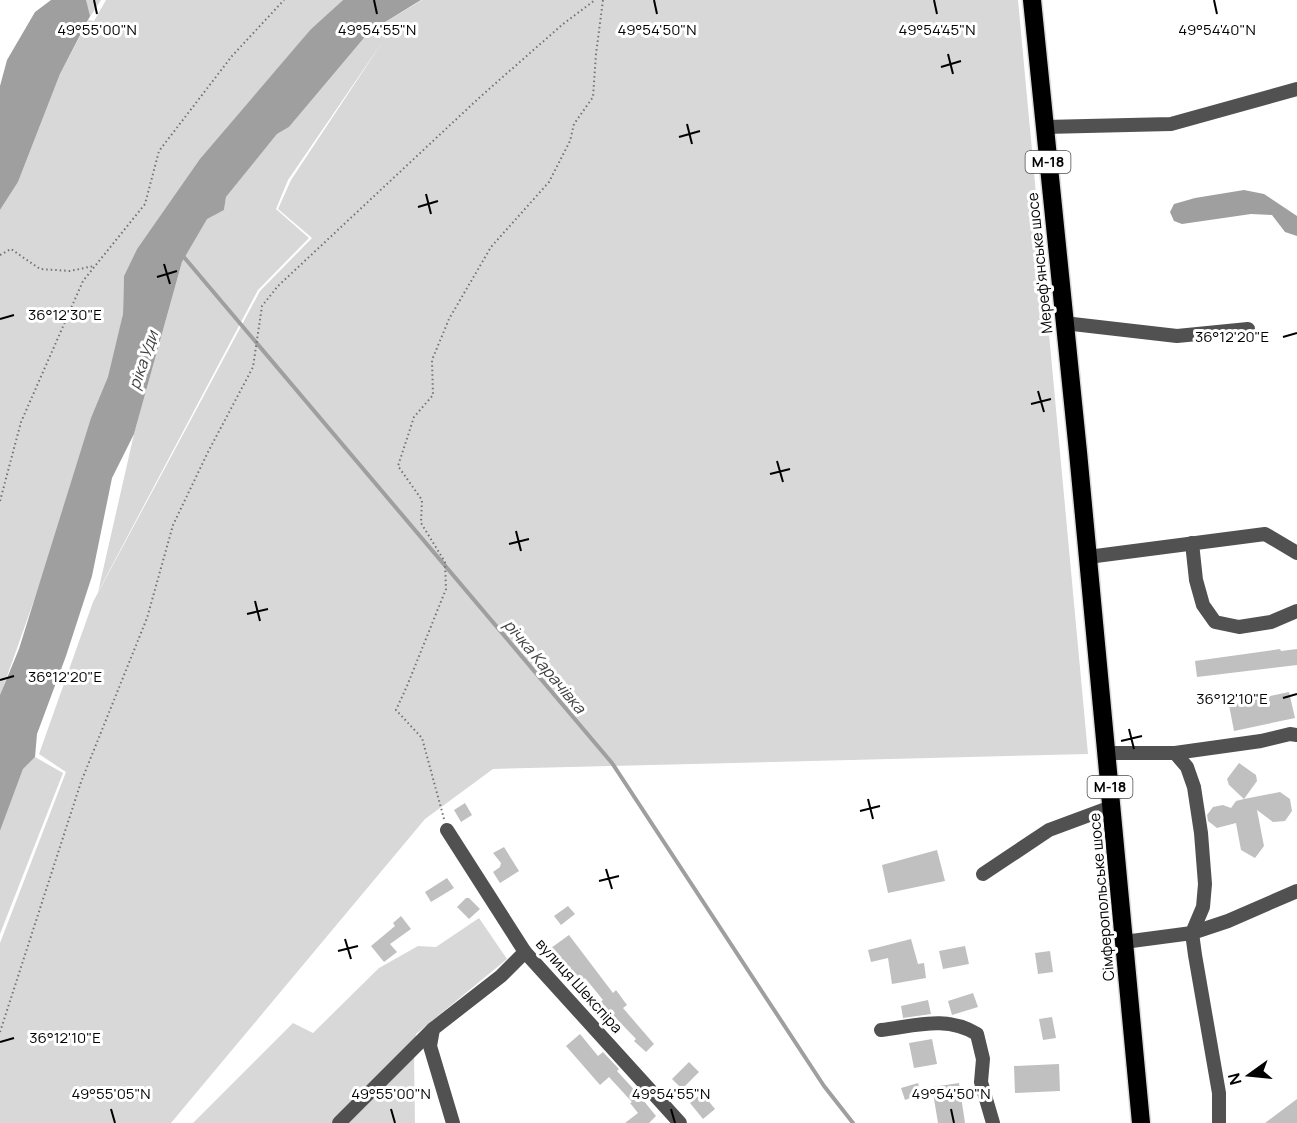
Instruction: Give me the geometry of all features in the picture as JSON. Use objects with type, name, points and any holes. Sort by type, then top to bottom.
[{"type":"highway","name":"Мереф'янське шосе","points":[[1032,0],[1078,452]]},
{"type":"highway","name":"Сімферопольське шосе","points":[[1078,452],[1141,1123]]},
{"type":"street","points":[[1045,127],[1171,124],[1297,89]]},
{"type":"street","points":[[1064,323],[1177,336],[1248,329]]},
{"type":"street","points":[[1088,556],[1264,534],[1294,548]]},
{"type":"street","points":[[1192,543],[1196,580],[1203,605],[1215,622],[1239,627],[1271,622],[1297,611]]},
{"type":"street","points":[[1106,753],[1175,753],[1261,741],[1290,734],[1297,735]]},
{"type":"street","points":[[1175,753],[1187,767],[1194,787],[1201,833],[1205,884],[1203,907],[1192,933],[1219,1093],[1219,1123]]},
{"type":"street","points":[[983,874],[1049,830],[1111,807]]},
{"type":"street","name":"вулиця Шекспіра","points":[[447,830],[525,952],[680,1123]]},
{"type":"street","points":[[1124,942],[1192,933],[1228,921],[1297,891]]},
{"type":"street","points":[[339,1123],[433,1029],[501,976],[525,952]]},
{"type":"street","points":[[881,1030],[942,1022],[964,1026],[977,1034],[983,1059],[981,1082],[993,1123]]},
{"type":"street","points":[[433,1029],[430,1046],[453,1123]]},
{"type":"path","points":[[0,501],[21,422],[83,281],[145,204],[159,151],[232,56],[284,0]]},
{"type":"path","points":[[0,1032],[81,782],[147,618],[173,525],[208,452],[253,368],[262,306],[278,286],[480,97],[563,24],[595,0]]},
{"type":"path","points":[[447,830],[422,738],[396,710],[446,589],[445,562],[421,523],[422,500],[398,466],[414,417],[433,395],[432,360],[449,319],[491,247],[549,182],[570,141],[574,124],[593,98],[603,0]]},
{"type":"path","points":[[0,255],[11,249],[40,268],[70,271],[96,265]]},
{"type":"shaded area","points":[[86,0],[101,0],[88,20],[94,21],[106,0],[343,0],[311,29],[169,204],[137,249],[124,276],[123,314],[114,370],[80,459],[0,696],[0,210],[18,182],[60,74],[88,21]]},
{"type":"shaded area","points":[[422,0],[1018,0],[1088,754],[493,769],[425,819],[171,1123],[0,1123],[0,943],[66,772],[39,754],[93,602],[260,291],[312,238],[278,209],[291,180],[383,41],[288,180],[276,209],[309,238],[258,290],[98,592],[134,434],[182,262],[207,218],[224,210],[226,197],[277,134],[289,127],[369,32]]},
{"type":"shaded area","points":[[35,757],[63,773],[0,934],[0,831],[23,769]]},
{"type":"shaded area","points":[[479,918],[507,959],[416,1034],[415,1123],[193,1123],[293,1023],[313,1033],[379,968],[418,946],[436,947]]},
{"type":"water","points":[[51,0],[86,0],[90,16],[60,74],[18,182],[0,210],[0,86],[7,60],[35,12]]},
{"type":"water","name":"ріка Уди","points":[[343,0],[421,0],[369,32],[289,127],[277,134],[226,197],[224,210],[207,219],[182,262],[134,434],[112,478],[92,576],[37,734],[35,757],[23,769],[0,831],[0,695],[19,649],[91,418],[108,377],[123,314],[124,276],[137,249],[200,159],[311,29]]},
{"type":"water","points":[[1244,190],[1264,194],[1297,216],[1297,236],[1285,232],[1272,215],[1251,214],[1182,224],[1174,221],[1170,212],[1174,204]]},
{"type":"building","points":[[1280,649],[1281,651],[1297,649],[1297,665],[1197,677],[1195,661]]},
{"type":"building","points":[[1289,692],[1295,718],[1234,731],[1229,705]]},
{"type":"building","points":[[1239,763],[1256,775],[1257,781],[1244,799],[1229,785],[1227,779]]},
{"type":"building","points":[[1280,792],[1290,799],[1292,811],[1285,821],[1273,822],[1257,810],[1264,846],[1255,858],[1241,850],[1236,823],[1217,828],[1208,821],[1207,815],[1213,807],[1223,805],[1231,808],[1236,801]]},
{"type":"building","points":[[465,803],[472,815],[461,822],[454,810]]},
{"type":"building","points":[[504,847],[519,871],[500,883],[493,872],[500,867],[501,863],[493,853]]},
{"type":"building","points":[[937,850],[945,881],[888,893],[882,865]]},
{"type":"building","points":[[447,878],[454,888],[431,902],[425,892]]},
{"type":"building","points":[[469,898],[480,909],[469,919],[457,907]]},
{"type":"building","points":[[568,906],[575,914],[561,925],[554,916]]},
{"type":"building","points":[[401,916],[411,929],[390,944],[397,952],[384,962],[371,946],[395,926],[393,923]]},
{"type":"building","points":[[569,935],[613,993],[616,990],[627,1005],[623,1008],[654,1044],[646,1052],[613,1015],[610,1017],[599,1003],[603,1000],[585,978],[580,982],[551,948]]},
{"type":"building","points":[[911,939],[918,964],[924,963],[926,978],[892,984],[888,958],[871,962],[868,950]]},
{"type":"building","points":[[965,946],[969,964],[943,969],[939,951]]},
{"type":"building","points":[[1050,951],[1053,972],[1038,974],[1035,953]]},
{"type":"building","points":[[973,993],[978,1007],[952,1015],[948,1001]]},
{"type":"building","points":[[928,1000],[931,1014],[903,1018],[901,1006]]},
{"type":"building","points":[[1052,1017],[1056,1038],[1043,1040],[1039,1019]]},
{"type":"building","points":[[580,1034],[598,1056],[603,1052],[619,1069],[617,1071],[656,1116],[649,1123],[625,1123],[638,1113],[630,1103],[632,1102],[609,1077],[600,1085],[566,1046]]},
{"type":"building","points":[[932,1039],[937,1064],[914,1068],[909,1043]]},
{"type":"building","points":[[689,1062],[699,1072],[682,1089],[672,1079]]},
{"type":"building","points":[[1059,1064],[1060,1091],[1015,1093],[1014,1066]]},
{"type":"building","points":[[918,1083],[921,1094],[905,1100],[901,1088]]},
{"type":"building","points":[[959,1083],[965,1123],[938,1123],[932,1087]]},
{"type":"building","points":[[702,1093],[715,1109],[703,1119],[690,1103]]},
{"type":"building","points":[[1297,1099],[1297,1123],[1265,1123]]},
{"type":"waterway","name":"річка Карачівка","points":[[183,256],[612,763],[824,1086],[853,1123]]}]
